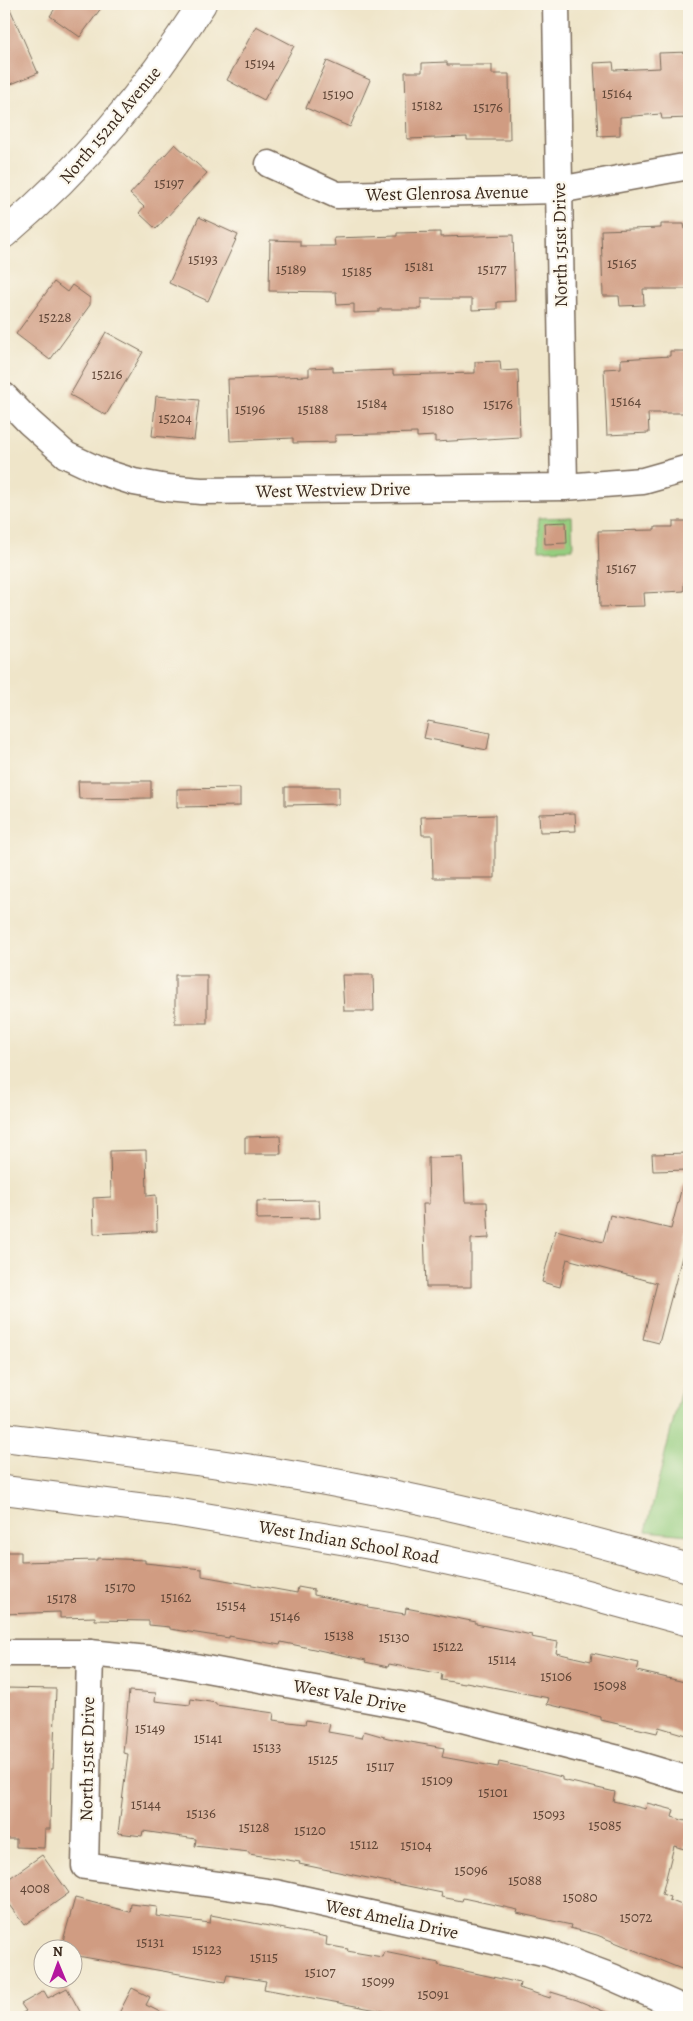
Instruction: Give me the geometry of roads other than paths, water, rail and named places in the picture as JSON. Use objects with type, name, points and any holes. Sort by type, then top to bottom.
[{"type":"main road","name":"North 152nd Avenue","points":[[4,234],[56,188],[84,159],[146,86],[202,4]]},
{"type":"main road","points":[[4,1437],[274,1472],[435,1503],[601,1543],[689,1568]]},
{"type":"main road","name":"West Indian School Road","points":[[4,1490],[169,1511],[400,1550],[530,1579],[689,1622]]},
{"type":"street","name":"North 151st Drive","points":[[556,4],[564,487]]},
{"type":"street","name":"West Glenrosa Avenue","points":[[270,164],[337,195],[559,190],[689,166]]},
{"type":"street","name":"West Westview Drive","points":[[4,396],[29,422],[66,455],[100,471],[134,482],[167,488],[201,491],[564,487],[643,481],[689,468]]},
{"type":"street","name":"West Vale Drive","points":[[4,1653],[90,1653],[157,1660],[423,1710],[615,1758],[689,1780]]},
{"type":"street","name":"North 151st Drive","points":[[85,1866],[90,1653]]},
{"type":"street","name":"West Amelia Drive","points":[[85,1866],[275,1893],[548,1953],[612,1977],[689,2011]]}]
